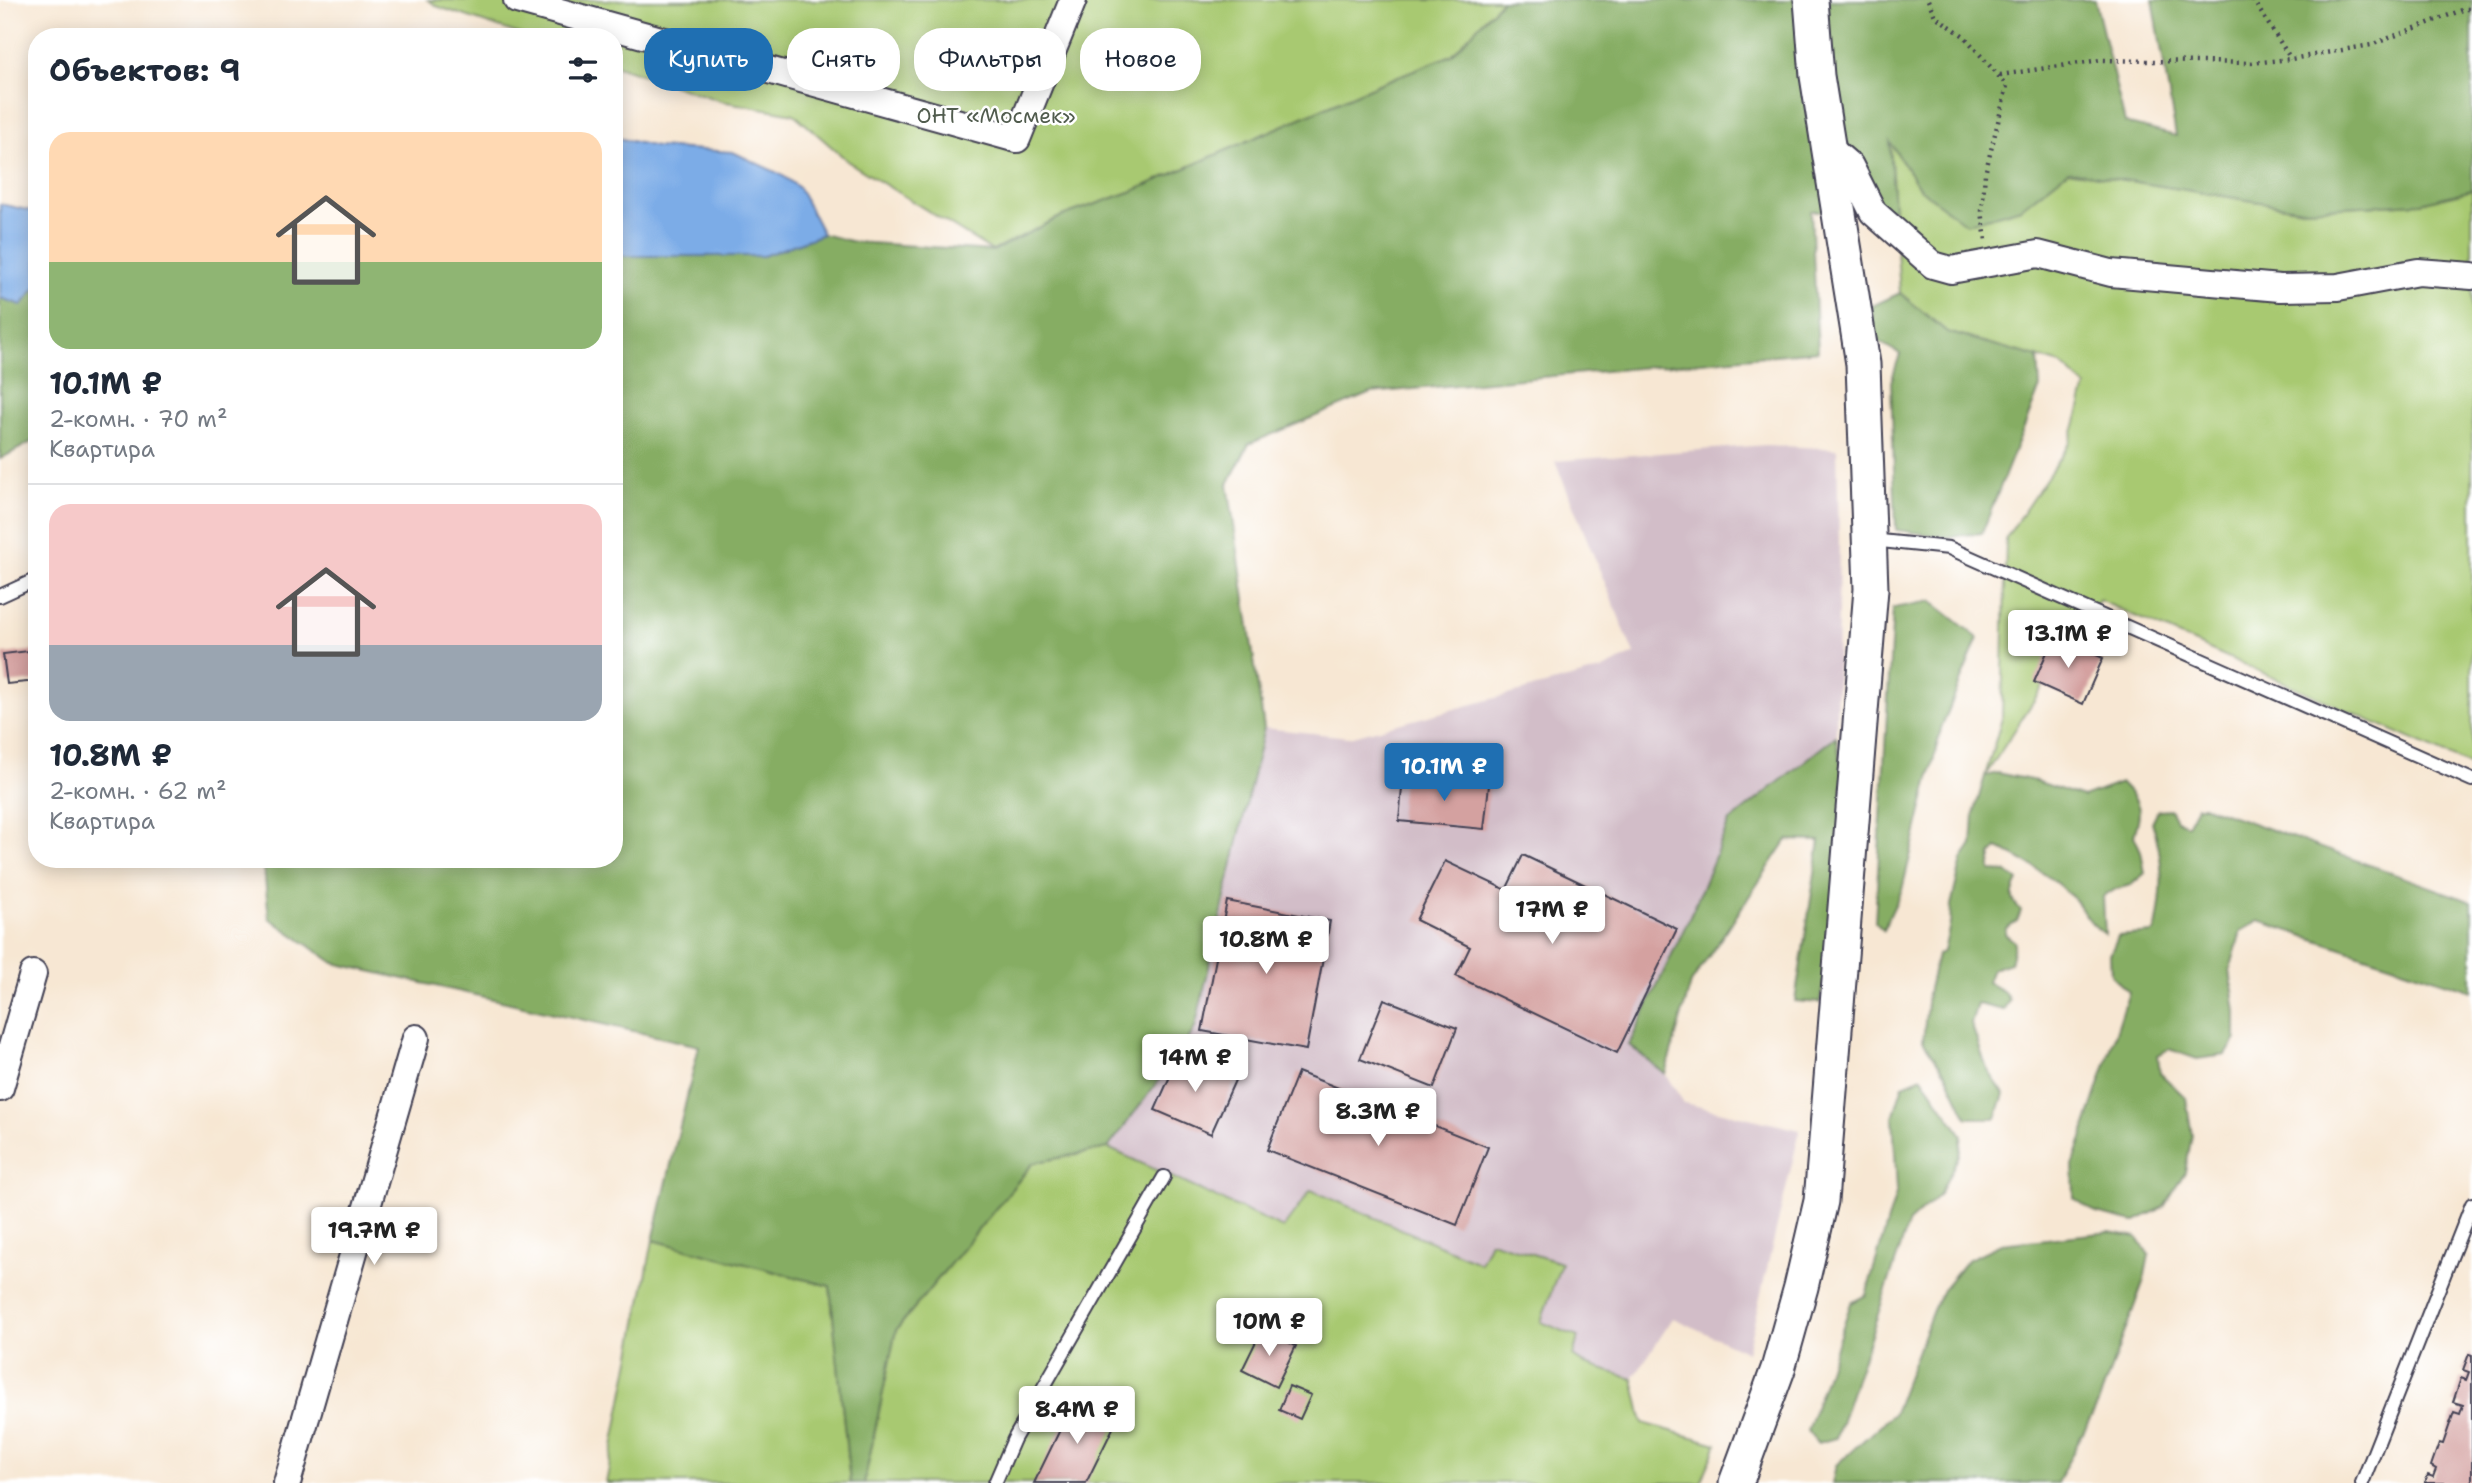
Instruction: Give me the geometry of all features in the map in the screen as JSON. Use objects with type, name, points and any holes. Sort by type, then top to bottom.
[{"type":"street","points":[[517,0],[618,28]]},
{"type":"street","points":[[623,29],[1017,139],[1071,0]]},
{"type":"street","points":[[1736,1483],[1778,1369],[1822,1201],[1871,589],[1863,364],[1817,76],[1811,0]]},
{"type":"street","points":[[1829,148],[1850,166],[1873,212],[1933,265],[1951,270],[2038,254],[2111,273],[2280,288],[2338,287],[2418,272],[2472,276]]},
{"type":"street","points":[[0,1088],[33,974]]},
{"type":"street","points":[[287,1483],[416,1038]]},
{"type":"lane","points":[[1870,540],[1949,548],[2472,780]]},
{"type":"lane","points":[[0,596],[28,583]]},
{"type":"lane","points":[[995,1483],[1014,1439],[1164,1177]]},
{"type":"lane","points":[[2362,1483],[2472,1204]]},
{"type":"path","points":[[1928,0],[1935,16],[1964,36],[2007,86],[1985,174],[1982,211],[1990,262]]},
{"type":"path","points":[[2253,0],[2291,59]]},
{"type":"path","points":[[2000,75],[2100,60],[2251,63],[2291,59],[2371,45],[2465,9],[2472,9]]},
{"type":"shaded area","points":[[1766,445],[1837,449],[1839,542],[1836,736],[1729,822],[1694,908],[1629,1045],[1665,1074],[1684,1103],[1800,1130],[1747,1352],[1673,1318],[1633,1379],[1585,1364],[1573,1356],[1577,1337],[1541,1322],[1561,1263],[1480,1263],[1311,1190],[1284,1228],[1108,1148],[1195,1028],[1264,728],[1349,737],[1601,670],[1634,654],[1555,461]]},
{"type":"green space","name":"ОНТ «Мосмек»","points":[[428,0],[1502,0],[1452,55],[1133,191],[1062,216],[993,251],[850,163],[794,114],[721,101],[691,91],[773,91],[773,28],[644,28],[644,75],[623,68],[623,28],[501,28],[439,7]]},
{"type":"green space","points":[[1502,0],[2095,0],[2125,123],[2176,136],[2153,0],[2472,0],[2472,190],[2421,203],[2303,209],[2068,171],[2021,208],[1966,224],[1920,189],[1890,142],[1894,209],[1811,211],[1818,351],[1371,393],[1249,444],[1228,484],[1264,728],[1195,1028],[1108,1148],[1033,1163],[896,1330],[864,1483],[850,1483],[830,1286],[653,1240],[699,1046],[334,963],[269,918],[264,868],[623,868],[623,256],[763,256],[823,234],[854,242],[993,251],[1062,216],[1133,191],[1452,55]]},
{"type":"green space","points":[[1889,140],[1920,189],[2021,208],[2068,171],[2303,209],[2421,203],[2472,190],[2472,766],[2099,600],[1985,776],[2002,718],[2006,538],[2070,443],[2086,387],[2061,364],[1947,332],[1900,293]]},
{"type":"green space","points":[[1900,293],[1947,332],[2038,357],[2040,387],[1982,533],[1946,537],[1896,530],[1891,382],[1900,354],[1874,339],[1872,306]]},
{"type":"green space","points":[[28,297],[28,444],[0,459],[0,298],[22,305]]},
{"type":"green space","points":[[1931,601],[1978,638],[1941,729],[1902,890],[1883,930],[1875,922],[1893,608]]},
{"type":"green space","points":[[1836,736],[1843,776],[1837,903],[1820,1003],[1795,1001],[1820,841],[1787,840],[1691,983],[1665,1074],[1629,1045],[1694,908],[1729,822]]},
{"type":"green space","points":[[1997,773],[2036,781],[2083,797],[2121,783],[2133,796],[2138,807],[2134,836],[2141,851],[2145,873],[2131,885],[2116,889],[2103,897],[2105,934],[2091,922],[2065,890],[2026,862],[1997,848],[1991,855],[1991,871],[2007,872],[2018,881],[2013,897],[2021,911],[2017,921],[2006,928],[2005,934],[2015,942],[2010,963],[1992,969],[1987,982],[2004,992],[2009,1000],[2004,1010],[1977,1004],[1971,1023],[1987,1069],[2004,1094],[1996,1118],[1967,1118],[1946,1074],[1923,1041],[1928,993],[1937,955],[1944,951],[1962,860],[1972,845],[1974,814],[1985,776]]},
{"type":"green space","points":[[2197,806],[2205,806],[2472,902],[2472,991],[2259,921],[2241,931],[2230,970],[2236,1012],[2236,1039],[2226,1055],[2197,1059],[2169,1049],[2158,1055],[2160,1073],[2186,1098],[2192,1135],[2185,1172],[2164,1207],[2134,1222],[2096,1213],[2074,1198],[2073,1166],[2129,992],[2111,975],[2110,955],[2118,936],[2153,933],[2156,928],[2162,874],[2152,822],[2158,810],[2170,809],[2176,820],[2187,825]]},
{"type":"green space","points":[[1922,1077],[1962,1135],[1959,1155],[1940,1194],[1909,1222],[1836,1438],[1817,1443],[1807,1431],[1851,1303],[1866,1295],[1897,1190],[1893,1117],[1903,1085]]},
{"type":"green space","points":[[1108,1148],[1283,1228],[1311,1190],[1480,1263],[1490,1241],[1561,1263],[1541,1322],[1578,1337],[1573,1356],[1585,1364],[1633,1379],[1643,1423],[1717,1444],[1701,1483],[864,1483],[896,1330],[1033,1163]]},
{"type":"green space","points":[[2109,1232],[2137,1237],[2149,1255],[2144,1280],[2098,1404],[2057,1483],[1832,1483],[1836,1465],[1894,1413],[1933,1310],[1944,1288],[1967,1260],[2001,1244]]},
{"type":"green space","points":[[653,1240],[830,1286],[850,1483],[606,1483]]},
{"type":"water","points":[[623,139],[656,147],[733,152],[782,175],[799,188],[823,234],[763,256],[623,256]]},
{"type":"water","points":[[0,204],[28,210],[28,297],[22,305],[0,298]]},
{"type":"building","points":[[2054,636],[2103,658],[2083,704],[2034,682]]},
{"type":"building","points":[[28,651],[28,682],[7,684],[3,654]]},
{"type":"building","points":[[1403,777],[1489,785],[1484,829],[1399,821]]},
{"type":"building","points":[[1523,855],[1677,929],[1617,1053],[1456,976],[1470,947],[1416,920],[1445,861],[1506,890]]},
{"type":"building","points":[[1227,901],[1330,921],[1306,1050],[1202,1031]]},
{"type":"building","points":[[1384,999],[1457,1028],[1434,1088],[1360,1059]]},
{"type":"building","points":[[1180,1054],[1236,1078],[1211,1134],[1155,1110]]},
{"type":"building","points":[[1298,1072],[1488,1147],[1457,1225],[1267,1150]]},
{"type":"building","points":[[1262,1329],[1296,1346],[1276,1387],[1242,1370]]},
{"type":"building","points":[[2469,1354],[2472,1355],[2472,1483],[2425,1483],[2428,1475],[2433,1477],[2436,1469],[2431,1466],[2439,1443],[2443,1444],[2454,1412],[2460,1414],[2463,1405],[2453,1402],[2461,1378],[2466,1380],[2469,1372],[2463,1370]]},
{"type":"building","points":[[1289,1386],[1311,1395],[1300,1419],[1279,1410]]},
{"type":"building","points":[[1075,1399],[1117,1420],[1086,1483],[1034,1483]]}]
